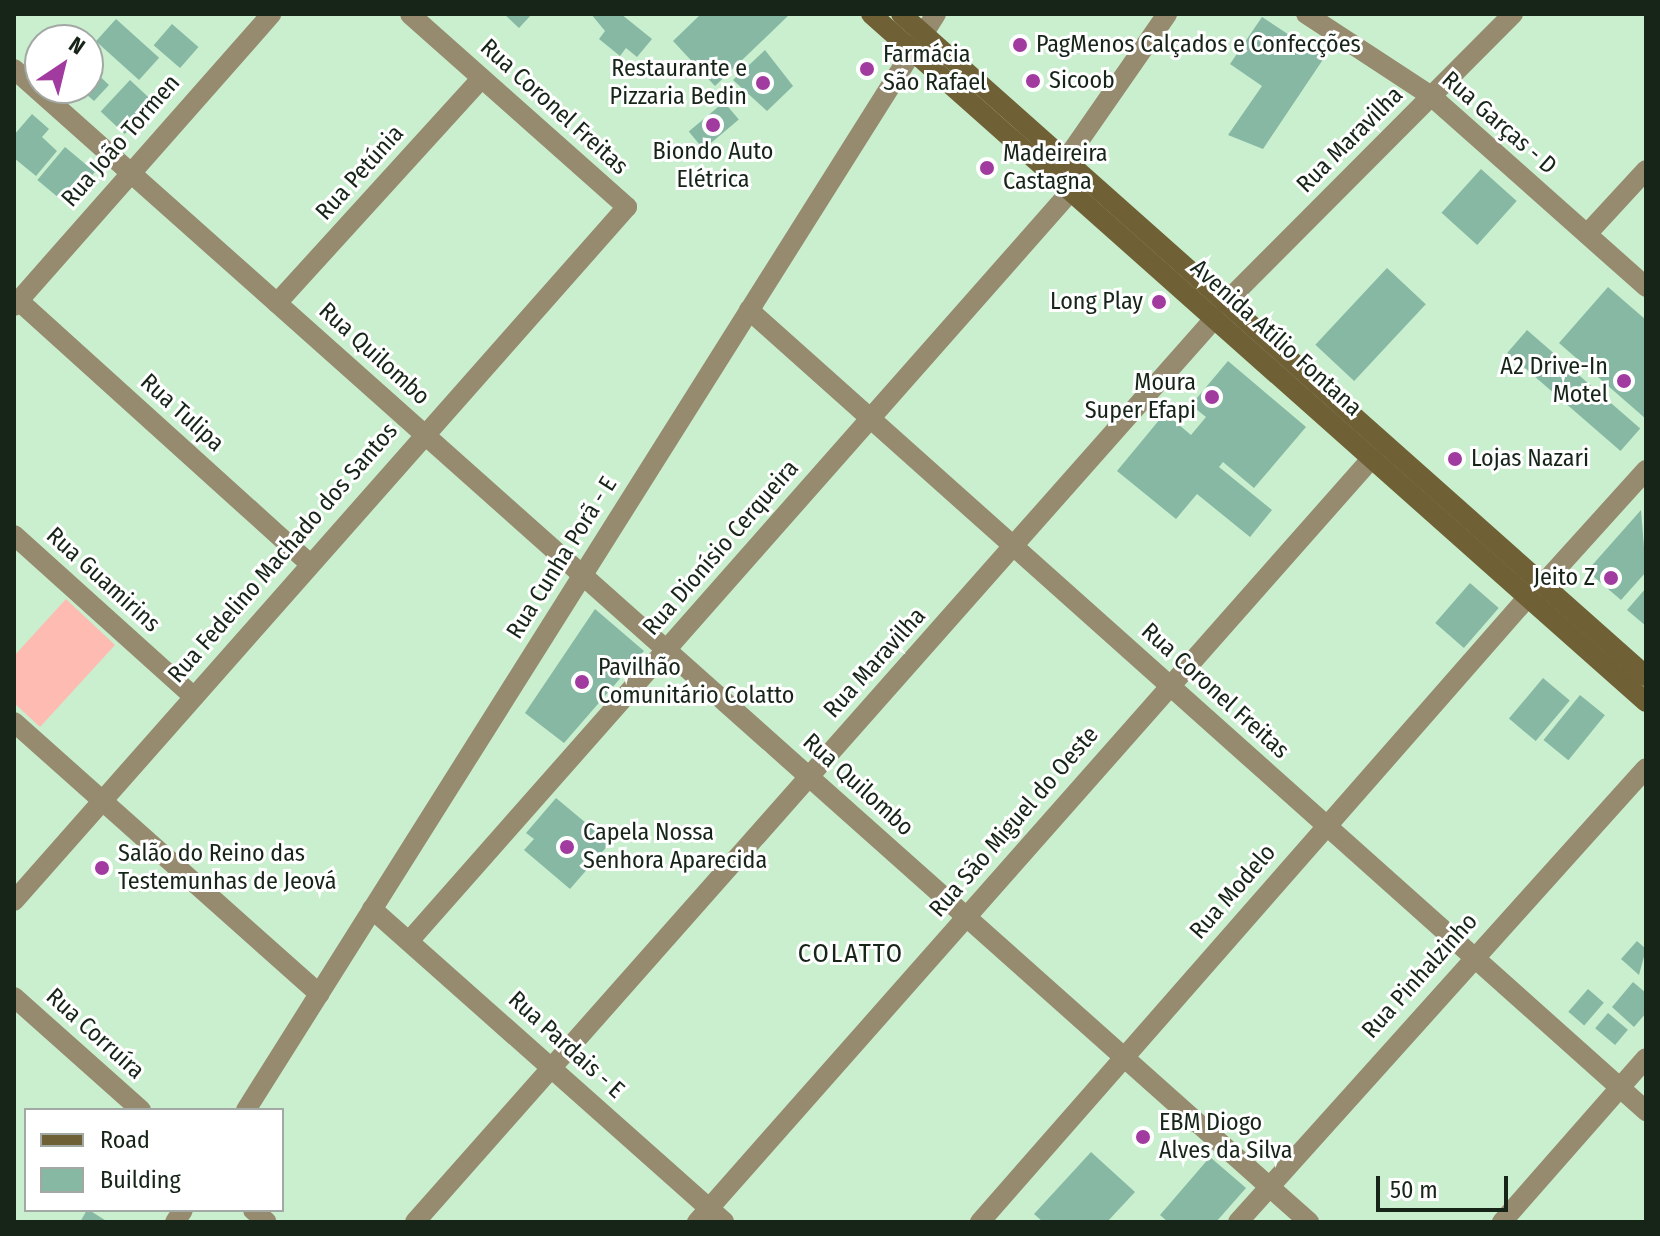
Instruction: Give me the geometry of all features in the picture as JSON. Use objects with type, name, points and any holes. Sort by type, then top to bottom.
[{"type":"main road","name":"Avenida Atílio Fontana","points":[[871,14],[918,42],[1065,161],[1372,458],[1646,676]]},
{"type":"main road","name":"Avenida Atílio Fontana","points":[[901,14],[918,42],[1071,191],[1220,311],[1535,590],[1646,702]]},
{"type":"street","name":"Rua João Tormen","points":[[16,303],[128,170],[271,14]]},
{"type":"street","name":"Rua Coronel Freitas","points":[[410,14],[627,207]]},
{"type":"street","name":"Rua Cunha Porã - E","points":[[247,1108],[936,14]]},
{"type":"street","points":[[1065,161],[1167,14]]},
{"type":"street","points":[[1487,40],[1502,14]]},
{"type":"street","name":"Rua Maravilha","points":[[415,1222],[1220,311],[1513,14]]},
{"type":"street","name":"Rua Garças - D","points":[[1314,16],[1430,95],[1646,287]]},
{"type":"street","name":"Rua Quilombo","points":[[14,69],[1309,1222]]},
{"type":"street","name":"Rua Petúnia","points":[[277,303],[482,78]]},
{"type":"street","points":[[1587,234],[1646,170]]},
{"type":"street","name":"Rua Dionísio Cerqueira","points":[[410,940],[1071,191]]},
{"type":"street","name":"Rua Fedelino Machado dos Santos","points":[[14,901],[422,432],[627,207]]},
{"type":"street","name":"Rua Tulipa","points":[[16,303],[310,564]]},
{"type":"street","name":"Rua Coronel Freitas","points":[[749,310],[1646,1111]]},
{"type":"street","name":"Rua São Miguel do Oeste","points":[[710,1218],[966,916],[1372,458]]},
{"type":"street","name":"Rua Modelo","points":[[980,1222],[1535,590],[1646,470]]},
{"type":"street","name":"Rua Guamirins","points":[[14,535],[194,697]]},
{"type":"street","points":[[14,722],[319,994]]},
{"type":"street","name":"Rua Pinhalzinho","points":[[1238,1222],[1472,955],[1646,768]]},
{"type":"street","name":"Rua Pardais - E","points":[[372,909],[551,1066],[710,1218]]},
{"type":"street","name":"Rua Corruíra","points":[[14,997],[139,1108]]},
{"type":"street","points":[[1502,1222],[1646,1058]]},
{"type":"shaded area","points":[[66,599],[115,645],[40,727],[14,703],[14,656]]},
{"type":"building","points":[[504,14],[532,14],[519,28]]},
{"type":"building","points":[[591,14],[621,14],[652,39],[637,57],[626,48],[620,56],[599,39],[605,31]]},
{"type":"building","points":[[701,14],[790,14],[715,86],[673,41]]},
{"type":"building","points":[[1262,17],[1324,58],[1263,149],[1228,135],[1262,86],[1230,64]]},
{"type":"building","points":[[116,19],[159,58],[139,80],[104,49],[104,32]]},
{"type":"building","points":[[172,24],[198,47],[180,68],[154,45]]},
{"type":"building","name":"Restaurante e Pizzaria Bedin","points":[[765,50],[793,86],[767,111],[733,80]]},
{"type":"building","points":[[130,80],[154,103],[125,134],[101,111]]},
{"type":"building","name":"Biondo Auto Elétrica","points":[[724,102],[739,120],[704,149],[689,132]]},
{"type":"building","points":[[32,114],[49,129],[42,137],[57,151],[36,176],[14,158],[14,135]]},
{"type":"building","points":[[65,147],[95,172],[67,205],[37,180]]},
{"type":"building","points":[[1481,169],[1517,201],[1477,245],[1442,213]]},
{"type":"building","points":[[1387,268],[1426,304],[1354,381],[1315,345]]},
{"type":"building","name":"A2 Drive-In Motel","points":[[1608,287],[1646,320],[1646,419],[1559,343]]},
{"type":"building","points":[[1527,330],[1640,428],[1621,451],[1507,353]]},
{"type":"building","points":[[1228,361],[1306,427],[1254,488],[1223,462],[1219,467],[1272,510],[1250,537],[1197,494],[1176,519],[1117,471],[1165,413],[1191,435],[1206,417],[1191,405]]},
{"type":"building","points":[[1641,510],[1646,572],[1621,600],[1587,571]]},
{"type":"building","points":[[1470,583],[1499,608],[1464,648],[1435,623]]},
{"type":"building","points":[[1646,588],[1646,626],[1627,610]]},
{"type":"building","name":"Pavilhão Comunitário Colatto","points":[[595,609],[644,651],[564,743],[525,713]]},
{"type":"building","points":[[1543,678],[1570,700],[1536,741],[1509,719]]},
{"type":"building","points":[[1580,695],[1605,715],[1568,760],[1543,740]]},
{"type":"building","name":"Capela Nossa Senhora Aparecida","points":[[556,798],[610,843],[570,889],[524,850],[534,839],[526,833]]},
{"type":"building","points":[[1637,941],[1646,949],[1639,975],[1621,959]]},
{"type":"building","points":[[1633,982],[1646,993],[1646,1013],[1634,1027],[1612,1007]]},
{"type":"building","points":[[1588,989],[1604,1003],[1584,1025],[1568,1012]]},
{"type":"building","points":[[1608,1013],[1628,1030],[1615,1045],[1595,1028]]},
{"type":"building","points":[[1091,1152],[1135,1192],[1107,1222],[1043,1222],[1034,1214]]},
{"type":"building","points":[[1210,1157],[1246,1188],[1216,1222],[1168,1222],[1160,1215]]},
{"type":"building","points":[[86,1212],[92,1212],[108,1222],[80,1222]]},
{"type":"place","name":"PagMenos Calçados e Confecções","points":[[1020,45]]},
{"type":"place","name":"Farmácia São Rafael","points":[[867,69]]},
{"type":"place","name":"Sicoob","points":[[1033,81]]},
{"type":"place","name":"Restaurante e Pizzaria Bedin","points":[[763,83]]},
{"type":"place","name":"Biondo Auto Elétrica","points":[[713,125]]},
{"type":"place","name":"Madeireira Castagna","points":[[987,168]]},
{"type":"place","name":"Long Play","points":[[1159,302]]},
{"type":"place","name":"A2 Drive-In Motel","points":[[1624,381]]},
{"type":"place","name":"Moura Super Efapi","points":[[1212,397]]},
{"type":"place","name":"Lojas Nazari","points":[[1455,459]]},
{"type":"place","name":"Jeito Z","points":[[1611,578]]},
{"type":"place","name":"Pavilhão Comunitário Colatto","points":[[582,682]]},
{"type":"place","name":"Capela Nossa Senhora Aparecida","points":[[567,847]]},
{"type":"place","name":"Salão do Reino das Testemunhas de Jeová","points":[[102,868]]},
{"type":"place","name":"EBM Diogo Alves da Silva","points":[[1143,1137]]},
{"type":"district","name":"COLATTO","points":[[851,954]]}]
